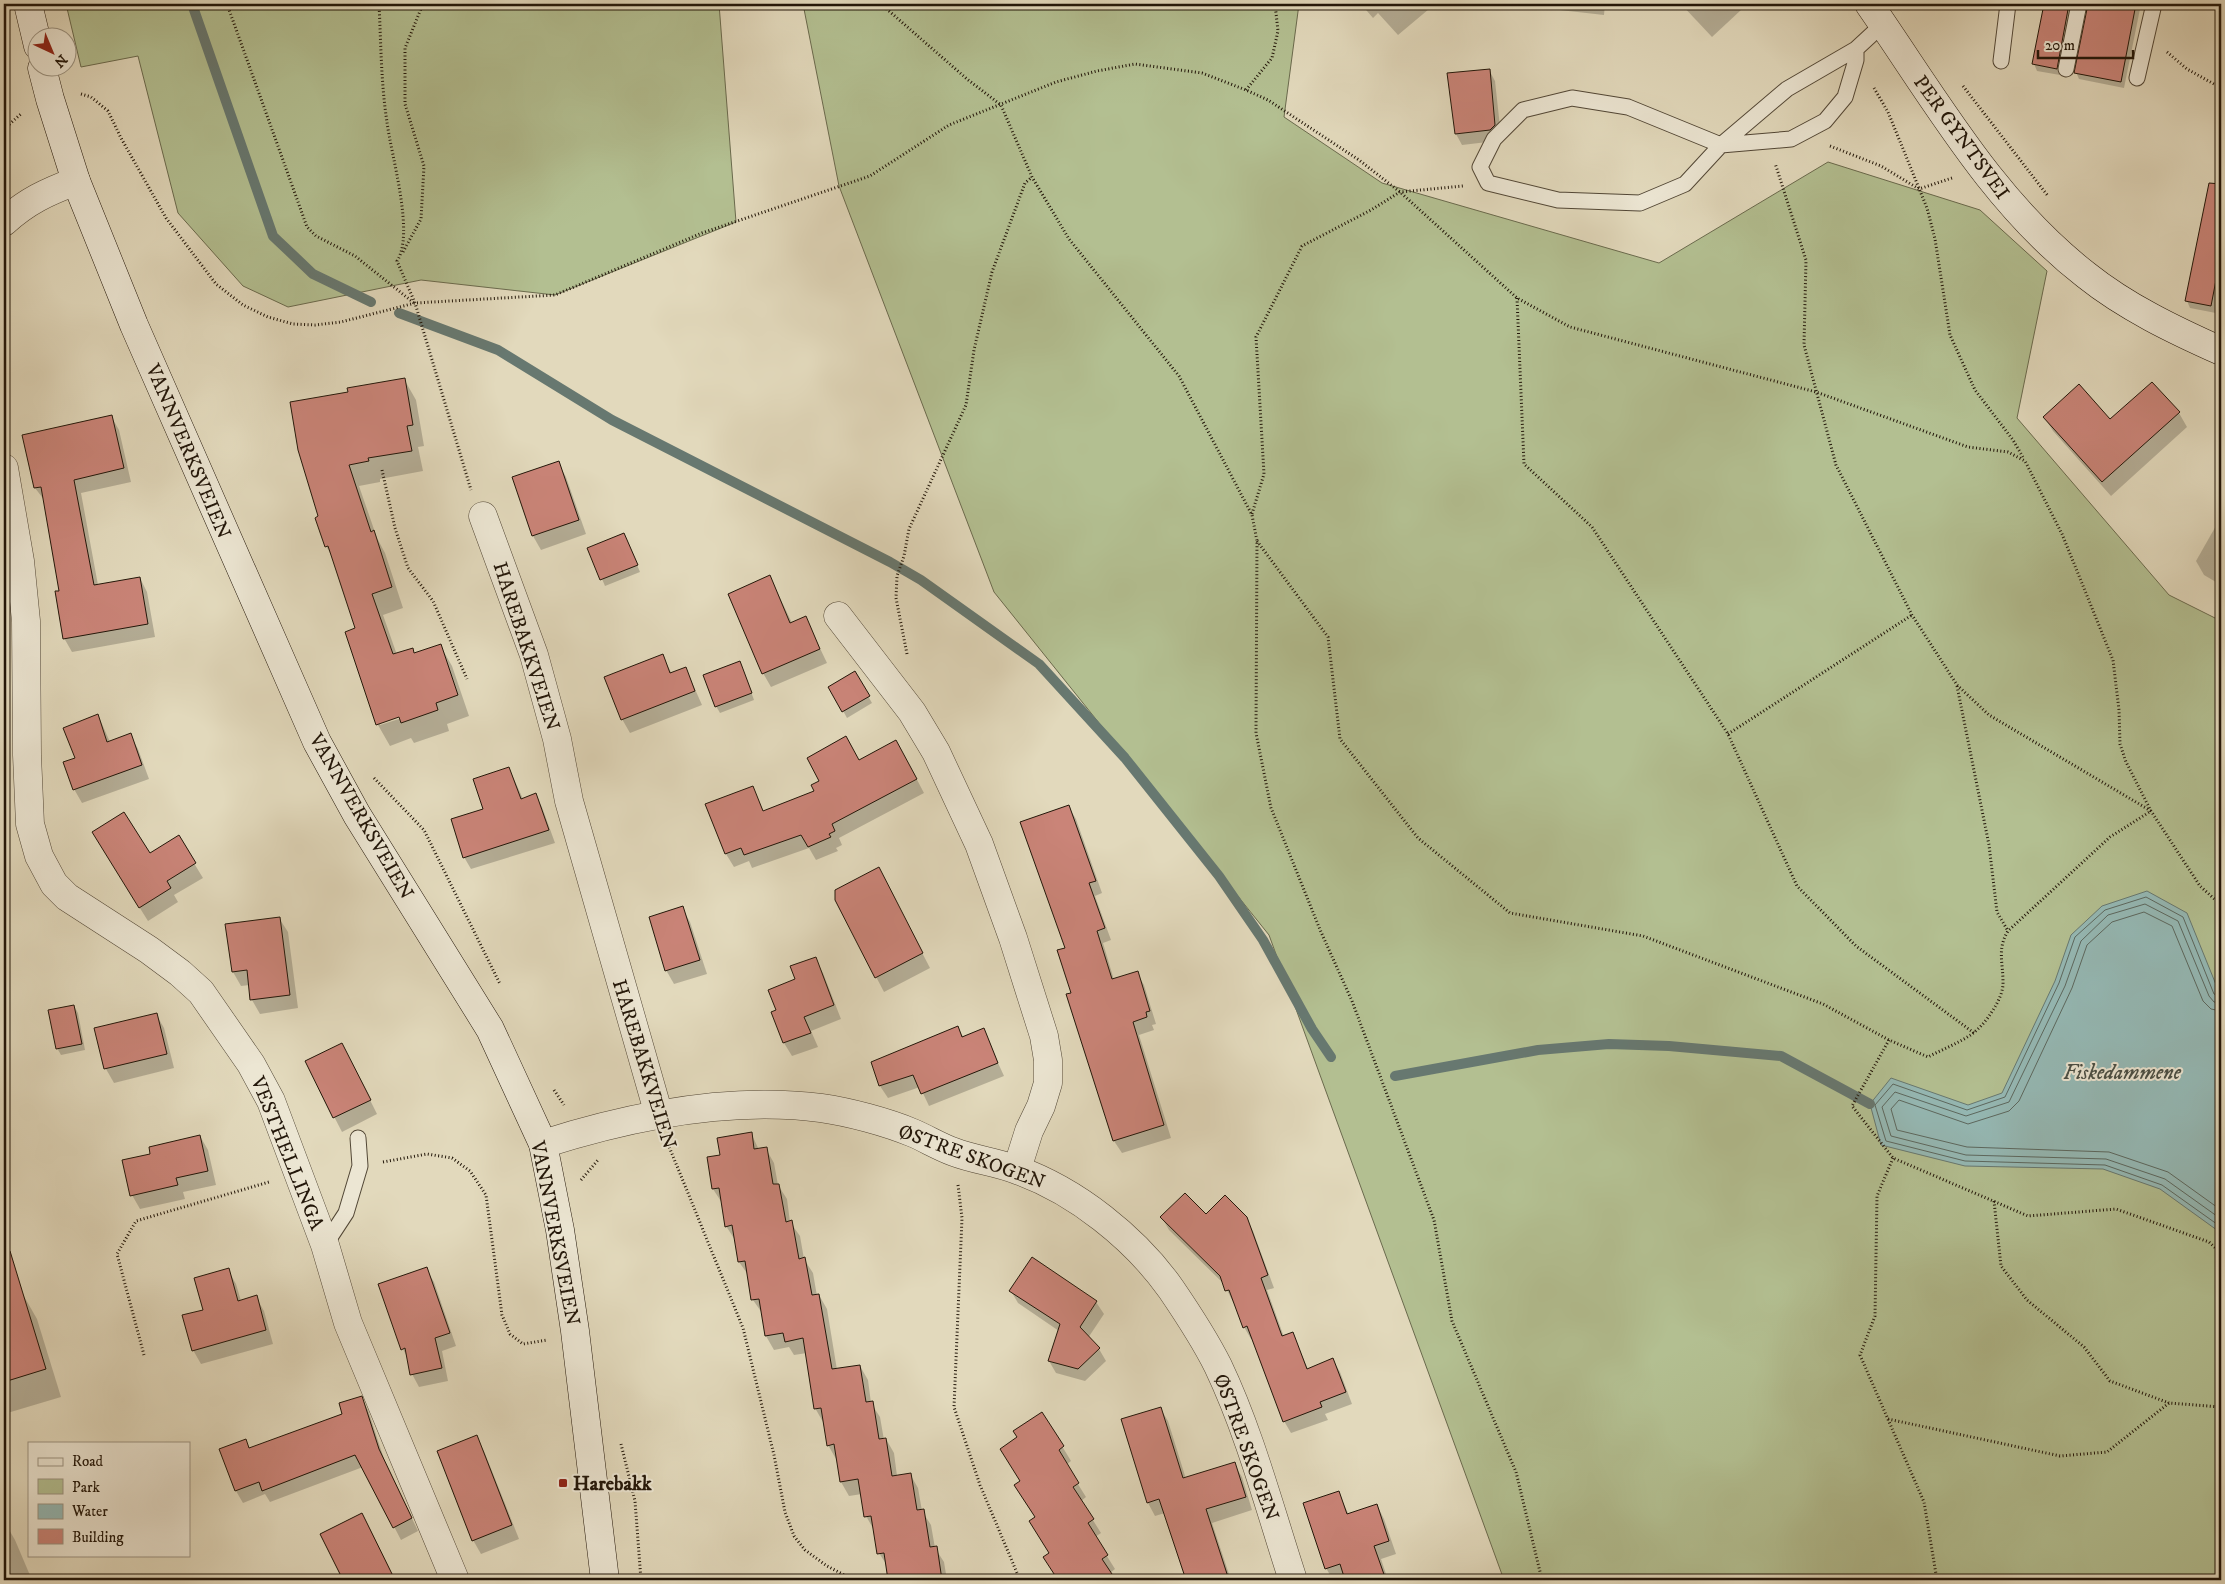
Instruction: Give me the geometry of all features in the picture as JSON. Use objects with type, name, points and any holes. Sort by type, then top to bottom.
[{"type":"street","points":[[28,4],[34,28]]},
{"type":"street","name":"PER GYNTSVEI","points":[[1876,14],[1981,168],[2015,210],[2051,246],[2086,276],[2119,298],[2159,321],[2220,346]]},
{"type":"street","name":"VANNVERKSVEIEN","points":[[45,78],[76,181],[183,440],[317,742],[357,815],[490,1029],[543,1144],[560,1230],[575,1331],[605,1580]]},
{"type":"street","points":[[4,222],[22,206],[42,194],[76,181]]},
{"type":"street","name":"VESTHELLINGA","points":[[4,468],[20,561],[26,621],[25,668],[30,824],[38,856],[54,884],[67,897],[149,950],[180,973],[201,992],[251,1064],[271,1101],[326,1246],[348,1323],[455,1580]]},
{"type":"street","name":"HAREBAKKVEIEN","points":[[483,516],[534,655],[557,739],[572,810],[658,1114]]},
{"type":"street","points":[[838,616],[912,712],[936,752],[979,844],[1016,947],[1044,1036],[1048,1060],[1048,1083],[1041,1106],[1029,1130],[1017,1169]]},
{"type":"street","name":"ØSTRE SKOGEN","points":[[543,1144],[582,1131],[658,1114],[752,1103],[822,1108],[911,1132],[955,1152],[1017,1169],[1046,1182],[1103,1220],[1129,1241],[1171,1289],[1217,1365],[1236,1409],[1293,1580]]},
{"type":"lane","points":[[2001,60],[2008,4]]},
{"type":"lane","points":[[2066,68],[2079,4]]},
{"type":"lane","points":[[2136,78],[2154,4]]},
{"type":"lane","points":[[1856,54],[1786,89],[1721,144],[1685,184],[1640,203],[1558,200],[1488,183],[1480,167],[1494,139],[1523,110],[1572,98],[1628,107],[1721,144],[1791,140],[1825,121],[1845,97],[1856,54],[1876,14]]},
{"type":"lane","points":[[326,1246],[346,1213],[360,1166],[358,1138]]},
{"type":"path","points":[[227,4],[307,227],[316,236],[355,256],[415,304]]},
{"type":"path","points":[[379,4],[386,122],[402,200],[403,253]]},
{"type":"path","points":[[423,4],[405,48],[405,104],[424,166],[421,219],[397,261],[415,304],[468,484],[483,516]]},
{"type":"path","points":[[881,4],[967,79],[1001,105],[1032,177],[1069,239],[1179,376],[1252,515],[1257,542],[1256,733],[1271,808],[1320,932],[1352,1001],[1434,1220],[1452,1321],[1516,1472],[1542,1580]]},
{"type":"path","points":[[1246,90],[1272,58],[1278,31],[1275,4]]},
{"type":"path","points":[[2147,36],[2187,69],[2221,88]]},
{"type":"path","points":[[1856,54],[1888,112],[1927,208],[1935,239],[1950,335],[1975,390],[2013,440],[2062,534],[2113,660],[2119,710],[2120,744],[2126,762],[2151,811],[2200,886],[2221,905]]},
{"type":"path","points":[[73,92],[91,97],[108,111],[166,218],[216,284],[243,305],[268,317],[293,324],[315,326],[341,322],[415,304],[555,295],[702,233],[870,176],[949,125],[1056,82],[1097,71],[1135,64],[1202,73],[1268,100],[1359,160],[1400,192],[1517,298],[1570,327],[1816,392],[1968,447],[2008,452],[2025,461]]},
{"type":"path","points":[[1961,83],[2052,200]]},
{"type":"path","points":[[4,129],[24,111]]},
{"type":"path","points":[[1804,132],[1840,152],[1881,166],[1918,189]]},
{"type":"path","points":[[1768,141],[1806,260],[1804,345],[1836,464],[1912,615],[1957,685],[1989,715],[2151,811]]},
{"type":"path","points":[[907,656],[896,598],[897,576],[904,556],[909,529],[966,405],[974,350],[992,272],[1019,198],[1026,183],[1032,177]]},
{"type":"path","points":[[1252,515],[1264,474],[1256,337],[1302,246],[1371,210],[1400,192],[1488,183]]},
{"type":"path","points":[[1517,298],[1524,464],[1592,527],[1728,734],[1797,886],[1856,946],[1974,1033]]},
{"type":"path","points":[[382,470],[395,528],[408,568],[433,601],[467,679]]},
{"type":"path","points":[[1257,542],[1328,637],[1340,739],[1418,838],[1510,914],[1642,936],[1823,1004],[1889,1040],[1928,1057],[1974,1033],[1997,1004],[2003,985],[2002,941],[2008,931],[2110,837],[2151,811]]},
{"type":"path","points":[[1728,734],[1912,615]]},
{"type":"path","points":[[1957,685],[1990,844],[1997,912],[2008,931]]},
{"type":"path","points":[[1889,1040],[1852,1106],[1893,1158],[2028,1216],[2116,1210],[2209,1242],[2221,1253]]},
{"type":"path","name":"HAREBAKKVEIEN","points":[[658,1114],[671,1152],[743,1328],[774,1455],[785,1512],[794,1536],[805,1550],[827,1566],[854,1580]]},
{"type":"path","points":[[955,1152],[962,1218],[954,1407],[980,1486],[1020,1580]]},
{"type":"path","points":[[360,1166],[427,1154],[452,1158],[470,1171],[486,1195],[502,1315],[510,1334],[523,1344],[541,1342],[575,1331]]},
{"type":"path","points":[[1893,1158],[1877,1196],[1875,1316],[1860,1354],[1924,1502],[1937,1580]]},
{"type":"path","points":[[144,1355],[117,1254],[136,1221],[298,1173]]},
{"type":"path","points":[[1994,1201],[2001,1266],[2027,1300],[2084,1347],[2110,1381],[2169,1403],[2221,1407]]},
{"type":"path","points":[[1887,1419],[2060,1456],[2107,1452],[2169,1403]]},
{"type":"green space","points":[[66,4],[719,4],[736,222],[555,295],[421,280],[288,307],[243,286],[178,213],[138,56],[81,67],[78,54],[78,28],[72,28]]},
{"type":"green space","points":[[803,4],[1299,4],[1284,117],[1382,183],[1659,263],[1828,162],[1980,210],[2047,271],[2017,418],[2169,595],[2221,621],[2221,1580],[1504,1580],[1269,935],[994,592],[839,186]]},
{"type":"water","name":"Fiskedammene","points":[[2147,891],[2187,913],[2221,997],[2221,1233],[2160,1189],[2103,1169],[1965,1166],[1881,1145],[1870,1104],[1891,1078],[1968,1105],[2002,1093],[2055,981],[2071,935],[2102,906]]},
{"type":"building","points":[[2044,4],[2069,4],[2057,69],[2032,64]]},
{"type":"building","points":[[2088,4],[2136,4],[2121,82],[2074,73]]},
{"type":"building","points":[[1490,69],[1495,125],[1490,130],[1455,134],[1447,73]]},
{"type":"building","points":[[2209,183],[2221,184],[2221,254],[2211,306],[2185,301]]},
{"type":"building","points":[[405,378],[413,425],[407,426],[412,451],[368,458],[369,461],[349,465],[371,532],[374,530],[392,587],[372,594],[393,654],[413,648],[414,653],[441,644],[458,695],[436,703],[438,710],[401,723],[399,717],[376,725],[345,632],[355,628],[328,546],[325,547],[315,518],[318,516],[298,450],[290,402],[348,392],[347,388]]},
{"type":"building","points":[[2152,382],[2180,412],[2102,482],[2043,417],[2079,384],[2110,419]]},
{"type":"building","points":[[112,415],[124,468],[74,480],[94,585],[140,577],[148,624],[63,639],[55,591],[59,591],[41,487],[34,488],[22,435]]},
{"type":"building","points":[[559,461],[579,520],[532,536],[512,477]]},
{"type":"building","points":[[624,533],[638,565],[600,580],[587,548]]},
{"type":"building","points":[[770,575],[790,623],[806,616],[820,649],[762,674],[728,594]]},
{"type":"building","points":[[663,654],[670,673],[686,667],[695,691],[621,720],[604,677]]},
{"type":"building","points":[[740,661],[752,693],[715,707],[703,675]]},
{"type":"building","points":[[855,671],[870,696],[842,712],[828,687]]},
{"type":"building","points":[[98,714],[107,742],[131,733],[142,765],[73,790],[63,762],[75,758],[63,728]]},
{"type":"building","points":[[846,736],[859,760],[896,740],[917,779],[832,824],[835,831],[829,834],[831,837],[808,847],[801,835],[744,855],[741,848],[725,854],[705,804],[753,786],[763,811],[814,791],[811,785],[819,781],[807,758]]},
{"type":"building","points":[[509,767],[521,799],[536,793],[549,830],[463,858],[451,819],[483,809],[473,779]]},
{"type":"building","points":[[1069,805],[1096,881],[1089,883],[1105,928],[1097,931],[1112,979],[1138,971],[1150,1011],[1146,1012],[1147,1017],[1133,1022],[1164,1125],[1113,1141],[1066,994],[1071,993],[1057,950],[1065,948],[1020,822]]},
{"type":"building","points":[[124,812],[150,853],[179,835],[196,863],[167,881],[171,888],[139,908],[92,832]]},
{"type":"building","points":[[879,867],[923,953],[875,978],[835,900],[835,890]]},
{"type":"building","points":[[683,906],[700,960],[665,971],[649,917]]},
{"type":"building","points":[[280,917],[290,995],[250,1000],[247,970],[232,972],[225,924]]},
{"type":"building","points":[[816,957],[834,1005],[804,1017],[811,1033],[783,1043],[771,1012],[776,1010],[768,990],[795,979],[790,966]]},
{"type":"building","points":[[74,1005],[82,1044],[56,1049],[48,1010]]},
{"type":"building","points":[[157,1013],[167,1054],[104,1069],[94,1028]]},
{"type":"building","points":[[958,1026],[962,1037],[984,1028],[998,1063],[921,1094],[913,1075],[879,1086],[871,1062]]},
{"type":"building","points":[[342,1043],[371,1100],[333,1118],[305,1061]]},
{"type":"building","points":[[752,1132],[754,1149],[767,1147],[773,1184],[779,1184],[786,1222],[792,1220],[799,1259],[805,1257],[812,1295],[819,1294],[832,1369],[860,1365],[866,1402],[873,1401],[879,1439],[886,1438],[892,1476],[911,1473],[917,1510],[924,1509],[930,1547],[937,1546],[942,1580],[888,1580],[884,1553],[877,1554],[871,1516],[864,1517],[858,1479],[840,1482],[834,1444],[827,1446],[821,1408],[814,1409],[803,1338],[785,1342],[783,1333],[765,1336],[759,1299],[751,1300],[745,1261],[738,1262],[732,1225],[725,1227],[719,1188],[712,1189],[707,1157],[720,1155],[717,1138]]},
{"type":"building","points":[[200,1135],[208,1171],[176,1178],[178,1185],[130,1196],[122,1160],[150,1154],[149,1147]]},
{"type":"building","points":[[1185,1193],[1206,1214],[1225,1195],[1247,1217],[1268,1275],[1261,1278],[1282,1336],[1293,1332],[1307,1369],[1333,1358],[1346,1392],[1320,1402],[1322,1407],[1283,1422],[1247,1326],[1243,1328],[1229,1290],[1225,1291],[1220,1276],[1160,1217]]},
{"type":"building","points":[[10,1251],[46,1369],[4,1382],[4,1252]]},
{"type":"building","points":[[1032,1257],[1097,1301],[1080,1327],[1100,1348],[1078,1369],[1048,1361],[1060,1324],[1009,1291]]},
{"type":"building","points":[[427,1267],[450,1333],[435,1338],[442,1368],[410,1375],[405,1348],[401,1350],[378,1284]]},
{"type":"building","points":[[229,1268],[238,1301],[257,1295],[266,1330],[192,1351],[182,1315],[203,1310],[194,1278]]},
{"type":"building","points":[[362,1396],[379,1449],[412,1518],[393,1528],[355,1455],[262,1491],[259,1482],[235,1491],[219,1449],[246,1439],[249,1448],[342,1414],[339,1403]]},
{"type":"building","points":[[1161,1407],[1183,1478],[1235,1462],[1246,1497],[1206,1509],[1229,1580],[1186,1580],[1159,1499],[1147,1503],[1121,1419]]},
{"type":"building","points":[[1042,1412],[1064,1446],[1059,1450],[1079,1483],[1073,1487],[1094,1519],[1088,1523],[1108,1555],[1102,1559],[1116,1580],[1058,1580],[1043,1557],[1049,1553],[1029,1521],[1035,1517],[1014,1485],[1020,1481],[1000,1449],[1017,1437],[1013,1431]]},
{"type":"building","points":[[477,1435],[512,1525],[472,1541],[437,1451]]},
{"type":"building","points":[[1339,1491],[1347,1514],[1377,1504],[1389,1541],[1374,1546],[1386,1580],[1345,1580],[1340,1564],[1325,1569],[1303,1503]]},
{"type":"building","points":[[362,1513],[395,1580],[343,1580],[320,1534]]},
{"type":"waterway","points":[[192,4],[273,236],[313,274],[371,302]]},
{"type":"waterway","points":[[399,313],[498,350],[612,420],[890,562],[921,580],[1039,664],[1125,758],[1219,876],[1263,940],[1312,1029],[1331,1057]]},
{"type":"waterway","points":[[1395,1076],[1538,1050],[1609,1044],[1669,1046],[1781,1056],[1870,1104]]},
{"type":"place","name":"Harebakk","points":[[563,1483]]}]
